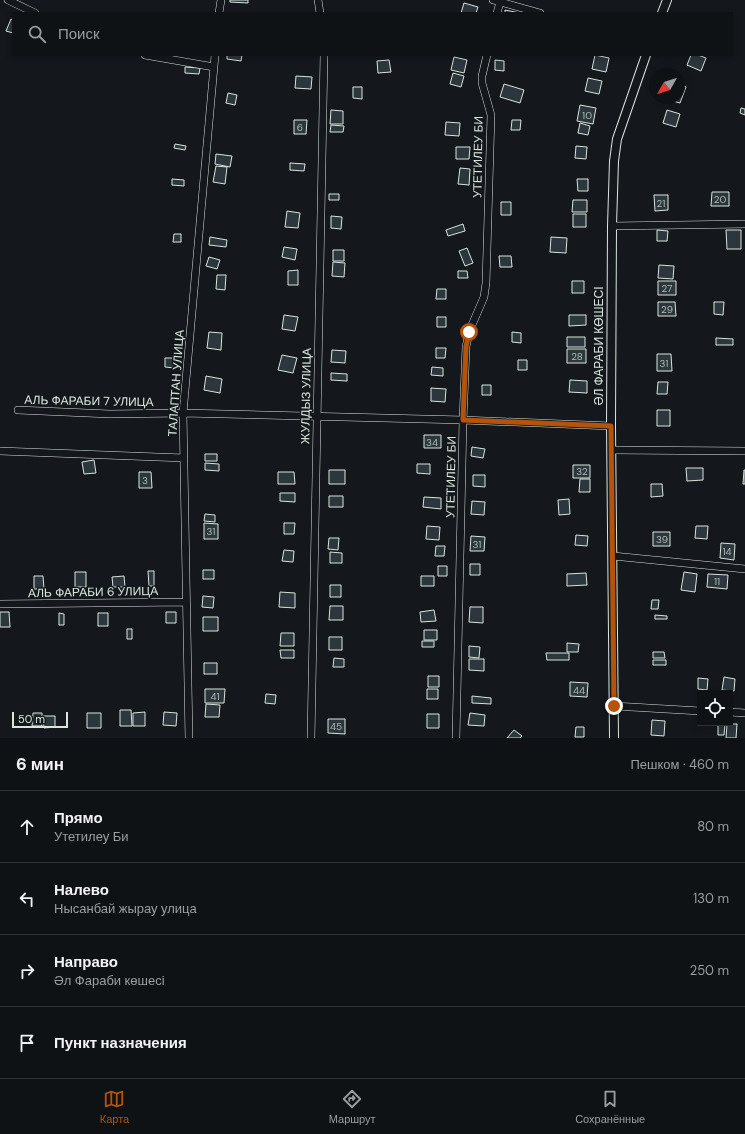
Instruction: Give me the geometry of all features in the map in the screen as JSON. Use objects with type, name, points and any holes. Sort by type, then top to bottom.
[{"type":"street","points":[[8,0],[33,12]]},
{"type":"street","points":[[220,12],[221,0]]},
{"type":"street","points":[[318,0],[320,12]]},
{"type":"street","points":[[662,12],[667,0]]},
{"type":"street","points":[[497,12],[496,1],[536,12]]},
{"type":"street","points":[[151,56],[214,67]]},
{"type":"street","name":"ТАЛАПТАН УЛИЦА","points":[[189,738],[183,413],[215,56]]},
{"type":"street","name":"ЖУЛДЫЗ УЛИЦА","points":[[311,738],[324,56]]},
{"type":"street","name":"УТЕТИЛЕУ БИ","points":[[456,738],[466,347],[469,332],[484,297],[486,283],[491,115],[484,91],[482,76],[487,56]]},
{"type":"street","name":"ӘЛ ФАРАБИ КӨШЕСІ","points":[[614,738],[611,426],[612,226],[614,161],[617,139],[646,56]]},
{"type":"street","points":[[612,226],[745,224]]},
{"type":"street","name":"АЛЬ ФАРАБИ 7 УЛИЦА","points":[[18,410],[110,414],[183,413],[317,418],[463,420],[611,426]]},
{"type":"street","points":[[612,450],[745,451]]},
{"type":"street","points":[[0,451],[184,458]]},
{"type":"street","points":[[613,556],[745,569]]},
{"type":"street","name":"АЛЬ ФАРАБИ 6 УЛИЦА","points":[[0,604],[186,602]]},
{"type":"street","points":[[614,706],[697,711]]},
{"type":"street","points":[[733,712],[745,713]]},
{"type":"building","points":[[230,0],[248,0],[248,3],[230,2]]},
{"type":"building","points":[[464,3],[478,7],[476,12],[461,12]]},
{"type":"building","points":[[11,19],[12,33],[6,31]]},
{"type":"building","points":[[227,56],[242,56],[241,61],[227,59]]},
{"type":"building","points":[[595,56],[609,58],[606,72],[592,69]]},
{"type":"building","points":[[691,56],[701,56],[706,58],[701,71],[687,65]]},
{"type":"building","points":[[454,57],[467,60],[464,73],[451,70]]},
{"type":"building","points":[[389,60],[391,72],[378,73],[377,61]]},
{"type":"building","points":[[495,60],[504,61],[504,71],[495,70]]},
{"type":"building","points":[[185,67],[200,68],[199,74],[185,73]]},
{"type":"building","points":[[453,73],[464,76],[461,87],[450,84]]},
{"type":"building","points":[[296,76],[312,77],[311,89],[295,88]]},
{"type":"building","points":[[588,78],[602,81],[599,94],[585,91]]},
{"type":"building","points":[[504,84],[524,90],[520,103],[500,97]]},
{"type":"building","points":[[353,87],[362,87],[362,99],[353,98]]},
{"type":"building","points":[[228,93],[237,95],[235,105],[226,103]]},
{"type":"building","points":[[580,105],[596,108],[593,124],[577,121]]},
{"type":"building","points":[[741,108],[745,109],[745,115],[740,113]]},
{"type":"building","points":[[331,110],[343,111],[343,124],[330,124]]},
{"type":"building","points":[[667,110],[680,114],[676,127],[663,123]]},
{"type":"building","points":[[294,120],[307,120],[306,134],[294,134]]},
{"type":"building","points":[[512,120],[521,120],[520,130],[511,130]]},
{"type":"building","points":[[446,122],[460,123],[459,136],[445,135]]},
{"type":"building","points":[[580,123],[590,126],[588,135],[578,133]]},
{"type":"building","points":[[331,125],[344,126],[343,132],[330,132]]},
{"type":"building","points":[[175,144],[186,146],[185,150],[174,148]]},
{"type":"building","points":[[576,146],[587,147],[586,159],[575,158]]},
{"type":"building","points":[[456,147],[470,147],[469,159],[456,159]]},
{"type":"building","points":[[216,154],[232,156],[230,167],[215,164]]},
{"type":"building","points":[[290,163],[305,164],[304,171],[290,170]]},
{"type":"building","points":[[216,166],[227,167],[225,184],[213,182]]},
{"type":"building","points":[[460,168],[470,169],[469,185],[458,184]]},
{"type":"building","points":[[172,179],[184,180],[184,186],[172,185]]},
{"type":"building","points":[[577,179],[588,179],[588,191],[578,191]]},
{"type":"building","points":[[712,192],[729,192],[729,206],[711,206]]},
{"type":"building","points":[[329,194],[339,194],[339,200],[329,200]]},
{"type":"building","points":[[654,195],[668,195],[668,210],[655,211]]},
{"type":"building","points":[[573,200],[587,200],[587,212],[572,212]]},
{"type":"building","points":[[501,202],[511,202],[511,215],[501,215]]},
{"type":"building","points":[[287,211],[300,213],[298,228],[285,227]]},
{"type":"building","points":[[573,214],[586,214],[586,227],[573,227]]},
{"type":"building","points":[[331,216],[342,217],[341,229],[331,228]]},
{"type":"building","points":[[463,224],[465,231],[448,236],[446,230]]},
{"type":"building","points":[[657,230],[668,231],[667,241],[657,241]]},
{"type":"building","points":[[726,230],[741,230],[741,249],[727,249]]},
{"type":"building","points":[[174,234],[181,234],[181,242],[173,242]]},
{"type":"building","points":[[210,237],[227,240],[226,247],[209,245]]},
{"type":"building","points":[[551,237],[567,238],[566,253],[550,252]]},
{"type":"building","points":[[284,247],[297,249],[295,260],[282,257]]},
{"type":"building","points":[[467,248],[473,263],[465,266],[459,251]]},
{"type":"building","points":[[333,250],[344,250],[344,261],[333,261]]},
{"type":"building","points":[[499,256],[511,256],[512,267],[500,267]]},
{"type":"building","points":[[209,257],[220,260],[217,269],[206,266]]},
{"type":"building","points":[[333,262],[345,263],[344,277],[332,276]]},
{"type":"building","points":[[659,265],[674,266],[673,279],[658,278]]},
{"type":"building","points":[[298,270],[298,285],[288,285],[288,271]]},
{"type":"building","points":[[458,271],[467,271],[468,278],[458,278]]},
{"type":"building","points":[[217,275],[226,275],[225,290],[216,289]]},
{"type":"building","points":[[572,281],[584,281],[584,293],[572,293]]},
{"type":"building","points":[[658,281],[676,281],[676,295],[658,295]]},
{"type":"building","points":[[437,289],[446,289],[446,299],[436,299]]},
{"type":"building","points":[[658,302],[675,302],[676,316],[658,316]]},
{"type":"building","points":[[714,302],[724,302],[723,315],[714,314]]},
{"type":"building","points":[[284,315],[298,317],[295,331],[282,329]]},
{"type":"building","points":[[569,315],[586,315],[586,325],[569,326]]},
{"type":"building","points":[[437,317],[446,317],[446,327],[437,327]]},
{"type":"building","points":[[209,332],[222,333],[221,350],[207,348]]},
{"type":"building","points":[[512,332],[521,333],[521,343],[512,342]]},
{"type":"building","points":[[567,337],[585,337],[585,347],[567,347]]},
{"type":"building","points":[[716,338],[733,339],[733,345],[716,345]]},
{"type":"building","points":[[436,348],[446,348],[445,358],[436,358]]},
{"type":"building","points":[[567,349],[586,349],[586,363],[567,363]]},
{"type":"building","points":[[332,350],[346,351],[345,363],[331,362]]},
{"type":"building","points":[[657,354],[671,354],[672,371],[657,371]]},
{"type":"building","points":[[282,355],[297,358],[293,373],[278,370]]},
{"type":"building","points":[[165,358],[176,358],[175,368],[165,367]]},
{"type":"building","points":[[518,360],[527,360],[527,370],[518,370]]},
{"type":"building","points":[[432,367],[443,368],[443,376],[431,375]]},
{"type":"building","points":[[331,373],[347,374],[347,381],[331,380]]},
{"type":"building","points":[[206,376],[222,379],[220,393],[204,390]]},
{"type":"building","points":[[570,380],[587,381],[587,393],[569,392]]},
{"type":"building","points":[[658,382],[668,382],[667,394],[657,394]]},
{"type":"building","points":[[482,385],[491,385],[491,395],[482,395]]},
{"type":"building","points":[[431,388],[446,389],[445,402],[431,401]]},
{"type":"building","points":[[657,410],[670,410],[670,426],[657,426]]},
{"type":"building","points":[[424,435],[441,435],[441,448],[424,448]]},
{"type":"building","points":[[472,447],[485,449],[483,458],[471,456]]},
{"type":"building","points":[[205,454],[217,454],[217,461],[205,461]]},
{"type":"building","points":[[94,460],[96,473],[84,474],[82,462]]},
{"type":"building","points":[[205,463],[219,464],[219,471],[205,470]]},
{"type":"building","points":[[417,464],[430,464],[430,474],[417,473]]},
{"type":"building","points":[[573,465],[590,465],[590,478],[573,478]]},
{"type":"building","points":[[686,468],[703,468],[703,480],[687,481]]},
{"type":"building","points":[[329,470],[345,470],[345,484],[329,484]]},
{"type":"building","points":[[744,470],[745,484],[743,484]]},
{"type":"building","points":[[139,472],[151,472],[152,488],[139,488]]},
{"type":"building","points":[[278,472],[294,472],[295,484],[278,484]]},
{"type":"building","points":[[473,475],[485,475],[485,487],[473,486]]},
{"type":"building","points":[[580,479],[590,479],[590,492],[579,492]]},
{"type":"building","points":[[651,484],[662,484],[663,496],[651,497]]},
{"type":"building","points":[[280,493],[295,493],[295,502],[280,501]]},
{"type":"building","points":[[329,496],[343,496],[343,507],[329,507]]},
{"type":"building","points":[[424,497],[441,498],[441,509],[423,507]]},
{"type":"building","points":[[569,499],[570,514],[559,515],[558,500]]},
{"type":"building","points":[[472,501],[485,502],[484,515],[471,514]]},
{"type":"building","points":[[205,514],[215,515],[215,522],[204,521]]},
{"type":"building","points":[[204,523],[218,524],[218,539],[204,539]]},
{"type":"building","points":[[284,523],[295,523],[294,534],[284,534]]},
{"type":"building","points":[[427,526],[440,527],[439,540],[426,539]]},
{"type":"building","points":[[696,526],[708,526],[707,539],[695,538]]},
{"type":"building","points":[[653,532],[670,532],[670,546],[653,546]]},
{"type":"building","points":[[576,535],[588,536],[587,546],[575,545]]},
{"type":"building","points":[[471,536],[485,537],[484,551],[470,551]]},
{"type":"building","points":[[329,538],[339,538],[338,550],[328,549]]},
{"type":"building","points":[[721,543],[735,544],[734,560],[720,558]]},
{"type":"building","points":[[436,546],[445,546],[444,556],[435,556]]},
{"type":"building","points":[[284,550],[294,551],[293,562],[282,561]]},
{"type":"building","points":[[330,552],[342,553],[342,563],[330,563]]},
{"type":"building","points":[[470,564],[480,564],[480,575],[470,575]]},
{"type":"building","points":[[438,566],[447,566],[447,576],[438,576]]},
{"type":"building","points":[[203,570],[214,570],[214,579],[203,579]]},
{"type":"building","points":[[148,571],[154,571],[154,586],[149,586]]},
{"type":"building","points":[[75,572],[86,572],[86,587],[75,587]]},
{"type":"building","points":[[684,572],[697,574],[695,592],[681,590]]},
{"type":"building","points":[[586,573],[587,585],[567,586],[567,574]]},
{"type":"building","points":[[708,574],[728,575],[727,589],[707,587]]},
{"type":"building","points":[[34,576],[43,576],[44,589],[34,589]]},
{"type":"building","points":[[124,576],[125,587],[113,587],[112,577]]},
{"type":"building","points":[[421,576],[434,576],[434,586],[421,586]]},
{"type":"building","points":[[330,585],[341,585],[341,597],[330,597]]},
{"type":"building","points":[[280,592],[295,593],[295,608],[279,607]]},
{"type":"building","points":[[203,596],[214,597],[213,608],[202,607]]},
{"type":"building","points":[[652,600],[659,600],[658,609],[651,609]]},
{"type":"building","points":[[330,606],[343,606],[343,620],[329,620]]},
{"type":"building","points":[[470,607],[483,607],[483,623],[469,622]]},
{"type":"building","points":[[434,610],[436,621],[421,622],[420,612]]},
{"type":"building","points":[[0,612],[9,612],[10,627],[0,627]]},
{"type":"building","points":[[166,612],[176,612],[176,623],[166,623]]},
{"type":"building","points":[[59,613],[64,614],[64,625],[59,625]]},
{"type":"building","points":[[98,613],[108,613],[108,626],[98,626]]},
{"type":"building","points":[[655,615],[667,616],[667,619],[655,619]]},
{"type":"building","points":[[203,617],[218,617],[218,631],[203,631]]},
{"type":"building","points":[[127,629],[132,629],[132,639],[127,639]]},
{"type":"building","points":[[424,630],[437,630],[437,640],[424,640]]},
{"type":"building","points":[[281,633],[294,633],[294,646],[280,646]]},
{"type":"building","points":[[329,637],[342,637],[342,650],[329,650]]},
{"type":"building","points":[[422,641],[434,641],[434,647],[422,647]]},
{"type":"building","points":[[567,643],[579,644],[578,652],[567,652]]},
{"type":"building","points":[[469,646],[480,647],[479,658],[469,657]]},
{"type":"building","points":[[280,650],[294,650],[294,658],[281,658]]},
{"type":"building","points":[[653,652],[664,652],[665,658],[653,658]]},
{"type":"building","points":[[546,653],[569,653],[569,660],[547,660]]},
{"type":"building","points":[[334,658],[344,659],[344,667],[333,667]]},
{"type":"building","points":[[469,659],[484,659],[484,671],[469,670]]},
{"type":"building","points":[[653,660],[666,660],[666,665],[653,665]]},
{"type":"building","points":[[204,663],[217,663],[217,674],[204,674]]},
{"type":"building","points":[[428,676],[439,676],[439,687],[428,687]]},
{"type":"building","points":[[724,677],[735,679],[734,691],[722,690]]},
{"type":"building","points":[[698,678],[708,679],[707,690],[698,689]]},
{"type":"building","points":[[570,682],[588,683],[587,697],[570,696]]},
{"type":"building","points":[[205,689],[225,689],[224,703],[205,703]]},
{"type":"building","points":[[427,689],[438,689],[438,699],[427,699]]},
{"type":"building","points":[[266,694],[276,695],[275,704],[265,703]]},
{"type":"building","points":[[472,696],[491,698],[491,704],[472,703]]},
{"type":"building","points":[[206,704],[220,705],[219,717],[205,717]]},
{"type":"building","points":[[120,710],[131,710],[132,726],[120,726]]},
{"type":"building","points":[[145,712],[145,726],[133,726],[133,713]]},
{"type":"building","points":[[164,712],[177,713],[176,726],[163,725]]},
{"type":"building","points":[[33,713],[42,713],[42,726],[32,726]]},
{"type":"building","points":[[87,713],[101,713],[101,728],[87,728]]},
{"type":"building","points":[[470,713],[485,715],[484,726],[468,725]]},
{"type":"building","points":[[427,714],[439,714],[439,728],[427,728]]},
{"type":"building","points":[[43,716],[55,716],[55,727],[44,728]]},
{"type":"building","points":[[328,719],[345,719],[345,734],[328,733]]},
{"type":"building","points":[[652,720],[665,721],[664,736],[651,735]]},
{"type":"building","points":[[737,724],[736,738],[726,738],[727,726]]},
{"type":"building","points":[[718,726],[725,726],[724,735],[718,735]]},
{"type":"building","points":[[576,727],[584,727],[584,737],[575,737]]},
{"type":"building","points":[[514,730],[522,736],[520,738],[507,738]]},
{"type":"route","points":[[469,332],[466,347],[463,420],[611,426],[614,706]]}]
